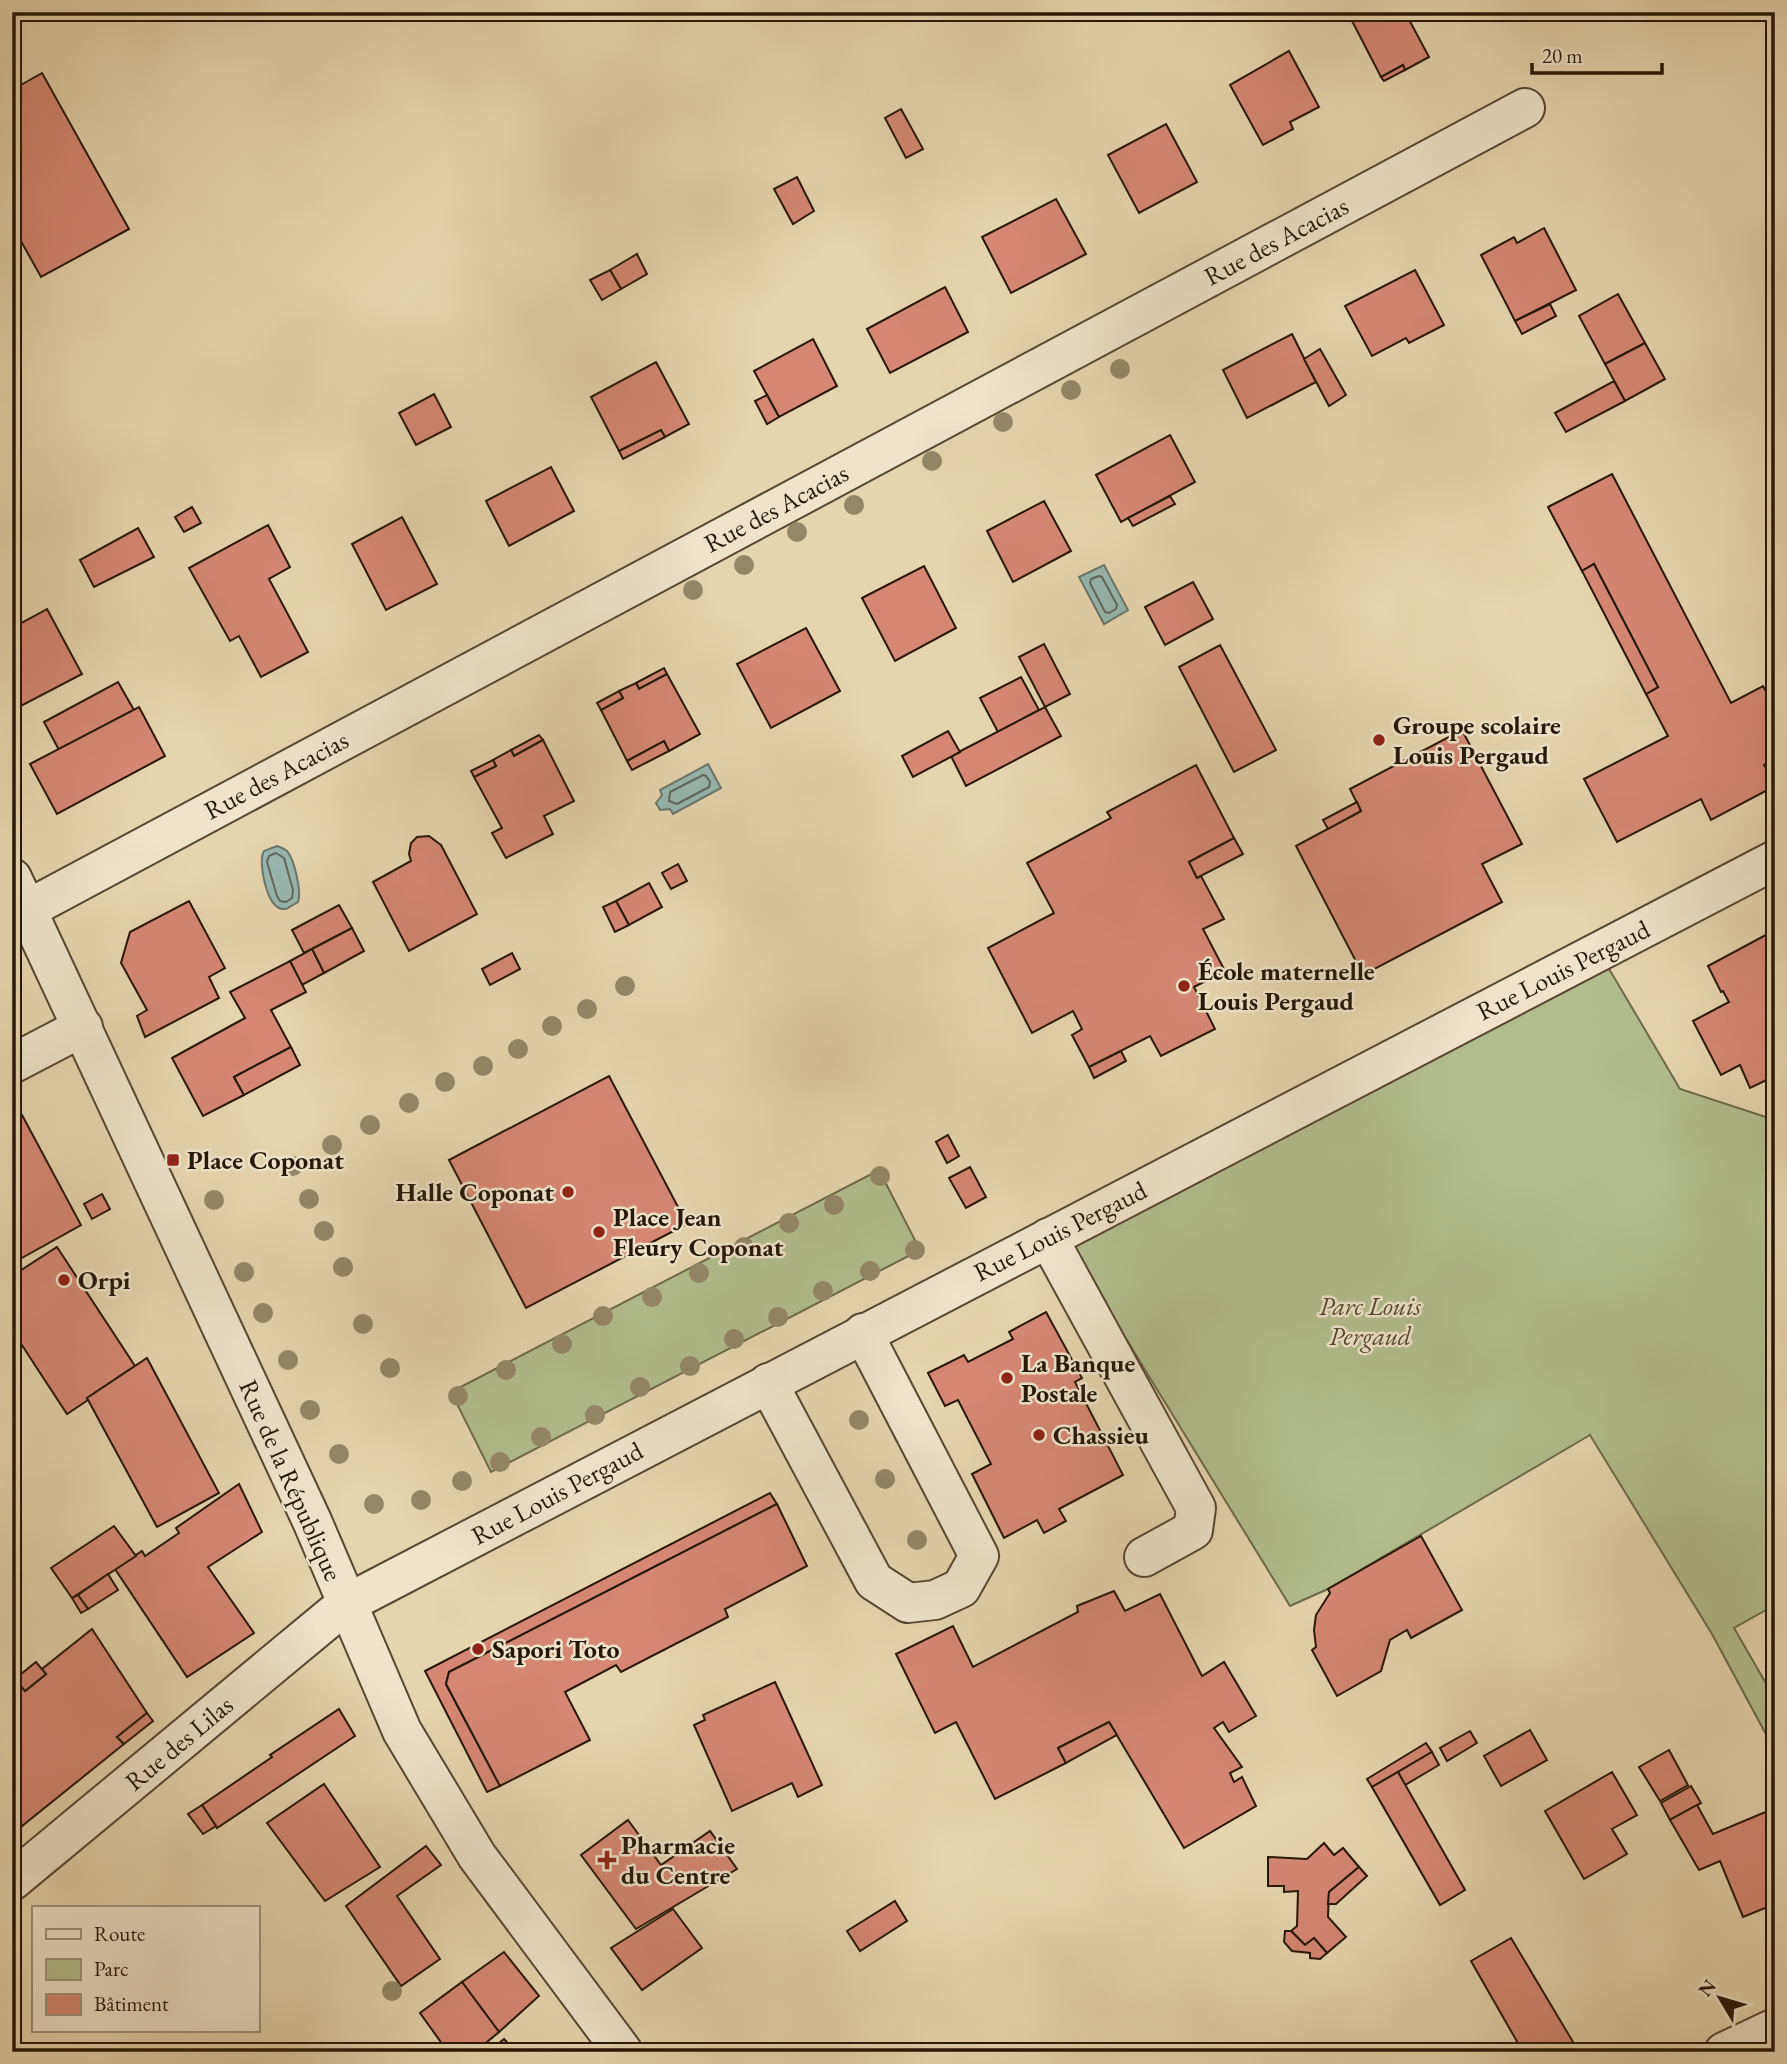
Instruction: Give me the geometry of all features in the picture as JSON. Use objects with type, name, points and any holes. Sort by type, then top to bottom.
[{"type":"street","name":"Rue des Acacias","points":[[20,893],[1525,108]]},
{"type":"street","name":"Rue Louis Pergaud","points":[[346,1604],[1775,860]]},
{"type":"street","name":"Rue de la République","points":[[20,893],[312,1521],[402,1731],[477,1856],[623,2052]]},
{"type":"street","points":[[12,1064],[83,1027]]},
{"type":"street","points":[[1048,1238],[1196,1508],[1193,1530],[1144,1557]]},
{"type":"street","points":[[768,1383],[874,1581],[908,1603],[935,1600],[961,1588],[979,1556],[863,1333]]},
{"type":"street","name":"Rue des Lilas","points":[[12,1881],[346,1604]]},
{"type":"street","points":[[1724,2052],[1775,2028]]},
{"type":"green space","name":"Parc Louis Pergaud","points":[[1605,962],[1680,1089],[1775,1120],[1775,1605],[1734,1628],[1775,1699],[1775,1751],[1712,1634],[1590,1435],[1328,1589],[1290,1606],[1066,1241]]},
{"type":"green space","points":[[879,1170],[920,1250],[491,1472],[451,1392]]},
{"type":"water","points":[[1104,565],[1128,610],[1104,624],[1079,577]]},
{"type":"water","points":[[708,764],[721,788],[673,814],[670,809],[660,810],[656,803],[662,795],[660,790]]},
{"type":"water","points":[[277,846],[290,855],[298,884],[298,902],[286,909],[279,908],[272,901],[262,870],[264,851]]},
{"type":"building","points":[[1354,12],[1405,12],[1429,57],[1405,70],[1403,65],[1381,77],[1350,17],[1356,15]]},
{"type":"building","points":[[1289,51],[1319,107],[1290,122],[1293,129],[1263,145],[1230,85]]},
{"type":"building","points":[[1403,65],[1405,70],[1384,81],[1381,77]]},
{"type":"building","points":[[42,73],[129,229],[41,277],[12,225],[12,90]]},
{"type":"building","points":[[901,109],[923,149],[906,158],[885,118]]},
{"type":"building","points":[[1166,124],[1197,182],[1139,213],[1108,155]]},
{"type":"building","points":[[797,177],[814,211],[793,224],[774,189]]},
{"type":"building","points":[[1056,199],[1086,254],[1011,293],[982,237]]},
{"type":"building","points":[[1544,228],[1576,290],[1515,321],[1481,255],[1514,237],[1517,243]]},
{"type":"building","points":[[637,254],[647,274],[621,289],[610,270]]},
{"type":"building","points":[[610,270],[621,289],[602,300],[590,280]]},
{"type":"building","points":[[1415,270],[1444,325],[1409,343],[1406,338],[1372,356],[1345,306]]},
{"type":"building","points":[[945,287],[968,332],[890,373],[867,329]]},
{"type":"building","points":[[1618,294],[1645,343],[1605,364],[1579,316]]},
{"type":"building","points":[[1550,304],[1556,316],[1522,334],[1515,321]]},
{"type":"building","points":[[1292,334],[1316,382],[1247,418],[1223,370]]},
{"type":"building","points":[[813,339],[837,386],[779,417],[754,371]]},
{"type":"building","points":[[1645,343],[1665,379],[1625,401],[1605,364]]},
{"type":"building","points":[[1320,349],[1346,395],[1329,406],[1304,359]]},
{"type":"building","points":[[656,362],[689,424],[665,437],[661,430],[619,451],[591,397]]},
{"type":"building","points":[[1614,381],[1625,401],[1566,432],[1555,413]]},
{"type":"building","points":[[434,394],[451,427],[416,445],[399,413]]},
{"type":"building","points":[[767,395],[779,417],[767,424],[755,401]]},
{"type":"building","points":[[661,430],[665,437],[623,459],[619,451]]},
{"type":"building","points":[[1170,435],[1195,482],[1121,522],[1096,475]]},
{"type":"building","points":[[551,467],[574,511],[509,546],[486,501]]},
{"type":"building","points":[[1612,474],[1731,703],[1763,686],[1775,708],[1775,759],[1764,765],[1775,786],[1711,820],[1701,799],[1617,842],[1584,779],[1668,736],[1646,694],[1658,687],[1594,564],[1582,571],[1548,507]]},
{"type":"building","points":[[1170,496],[1175,504],[1133,526],[1128,518]]},
{"type":"building","points":[[1044,501],[1071,551],[1013,582],[987,531]]},
{"type":"building","points":[[192,507],[201,523],[184,532],[175,517]]},
{"type":"building","points":[[402,517],[437,584],[386,610],[352,544]]},
{"type":"building","points":[[268,525],[290,567],[269,579],[308,652],[261,677],[239,636],[230,641],[189,568]]},
{"type":"building","points":[[138,528],[154,557],[94,587],[80,560]]},
{"type":"building","points":[[1594,564],[1658,687],[1646,694],[1582,571]]},
{"type":"building","points":[[924,566],[956,628],[895,661],[862,598]]},
{"type":"building","points":[[1193,582],[1213,619],[1165,645],[1145,607]]},
{"type":"building","points":[[47,609],[82,674],[17,708],[12,700],[12,628]]},
{"type":"building","points":[[806,628],[840,691],[771,728],[737,664]]},
{"type":"building","points":[[1044,644],[1070,694],[1045,707],[1019,657]]},
{"type":"building","points":[[1220,645],[1276,750],[1234,772],[1179,667]]},
{"type":"building","points":[[664,668],[667,674],[639,689],[636,683]]},
{"type":"building","points":[[667,674],[700,734],[669,751],[664,741],[627,761],[601,710],[623,698],[619,691],[636,683],[639,689]]},
{"type":"building","points":[[1021,677],[1039,710],[998,732],[980,698]]},
{"type":"building","points":[[118,682],[134,710],[59,750],[44,722]]},
{"type":"building","points":[[619,691],[623,698],[601,710],[597,703]]},
{"type":"building","points":[[139,707],[165,756],[57,814],[30,764]]},
{"type":"building","points":[[1045,707],[1061,736],[966,786],[951,756]]},
{"type":"building","points":[[1462,730],[1522,844],[1482,864],[1502,902],[1363,975],[1296,846],[1361,811],[1350,789]]},
{"type":"building","points":[[948,731],[960,752],[913,777],[902,756]]},
{"type":"building","points":[[539,735],[543,740],[514,756],[511,750]]},
{"type":"building","points":[[543,740],[574,801],[544,816],[553,834],[506,858],[492,833],[502,828],[474,777],[496,766],[493,760],[511,750],[514,756]]},
{"type":"building","points":[[664,741],[669,751],[632,770],[627,761]]},
{"type":"building","points":[[493,760],[496,766],[474,777],[471,771]]},
{"type":"building","points":[[1196,765],[1234,838],[1189,862],[1197,878],[1201,876],[1224,919],[1203,929],[1225,971],[1194,987],[1215,1029],[1161,1056],[1150,1036],[1089,1067],[1072,1035],[1082,1029],[1073,1011],[1032,1033],[988,948],[1054,913],[1027,863],[1111,818],[1107,812]]},
{"type":"building","points":[[1357,802],[1361,811],[1328,829],[1323,820]]},
{"type":"building","points":[[429,836],[441,845],[477,914],[409,951],[373,882],[411,861],[411,843],[417,837]]},
{"type":"building","points":[[1234,838],[1243,854],[1197,878],[1189,862]]},
{"type":"building","points":[[678,864],[687,881],[671,889],[662,873]]},
{"type":"building","points":[[649,883],[662,907],[629,925],[616,901]]},
{"type":"building","points":[[189,901],[225,968],[209,977],[219,998],[145,1037],[137,1016],[147,1010],[121,963],[130,932]]},
{"type":"building","points":[[616,901],[629,925],[615,932],[603,907]]},
{"type":"building","points":[[339,905],[352,928],[304,953],[292,930]]},
{"type":"building","points":[[352,928],[364,951],[324,973],[312,949]]},
{"type":"building","points":[[1775,930],[1775,1006],[1769,1009],[1775,1018],[1775,1076],[1750,1088],[1740,1065],[1721,1075],[1693,1021],[1729,1002],[1708,966]]},
{"type":"building","points":[[312,949],[324,973],[302,985],[290,961]]},
{"type":"building","points":[[512,953],[520,969],[490,985],[482,969]]},
{"type":"building","points":[[290,961],[306,992],[271,1010],[291,1047],[234,1077],[244,1095],[203,1116],[172,1058],[245,1018],[230,992]]},
{"type":"building","points":[[291,1047],[300,1065],[244,1095],[234,1077]]},
{"type":"building","points":[[1121,1051],[1126,1061],[1094,1078],[1089,1067]]},
{"type":"building","name":"Halle Coponat","points":[[609,1076],[687,1224],[526,1308],[449,1160]]},
{"type":"building","points":[[22,1115],[81,1225],[20,1259],[12,1245],[12,1120]]},
{"type":"building","points":[[948,1135],[959,1156],[947,1163],[936,1142]]},
{"type":"building","points":[[970,1167],[986,1197],[966,1208],[949,1178]]},
{"type":"building","points":[[102,1194],[110,1209],[92,1219],[84,1204]]},
{"type":"building","points":[[57,1247],[135,1366],[67,1414],[12,1330],[12,1276]]},
{"type":"building","name":"Chassieu","points":[[1046,1312],[1082,1378],[1075,1382],[1123,1475],[1059,1509],[1066,1521],[1044,1533],[1037,1520],[1004,1538],[972,1474],[991,1464],[958,1400],[945,1406],[928,1373],[964,1355],[968,1362],[1013,1339],[1009,1332]]},
{"type":"building","points":[[147,1358],[219,1493],[157,1527],[87,1398]]},
{"type":"building","points":[[239,1484],[262,1532],[208,1567],[254,1633],[187,1677],[115,1569],[142,1551],[145,1556],[179,1533],[176,1528]]},
{"type":"building","points":[[770,1493],[777,1504],[449,1672],[446,1684],[500,1786],[487,1792],[425,1671]]},
{"type":"building","points":[[777,1504],[807,1566],[725,1609],[728,1617],[621,1672],[616,1665],[565,1692],[590,1740],[500,1786],[446,1684],[449,1672]]},
{"type":"building","points":[[114,1526],[136,1556],[72,1598],[51,1568]]},
{"type":"building","points":[[1421,1536],[1462,1610],[1411,1638],[1407,1630],[1390,1640],[1381,1671],[1337,1696],[1312,1650],[1316,1647],[1316,1615],[1330,1593],[1328,1589]]},
{"type":"building","points":[[108,1574],[118,1590],[88,1609],[78,1595]]},
{"type":"building","points":[[1114,1591],[1125,1611],[1160,1594],[1202,1676],[1224,1662],[1256,1716],[1229,1732],[1223,1722],[1214,1728],[1242,1767],[1230,1773],[1234,1782],[1242,1777],[1256,1806],[1184,1848],[1109,1722],[1058,1748],[1066,1763],[995,1799],[956,1722],[935,1733],[896,1654],[953,1626],[973,1667],[1078,1612],[1077,1606]]},
{"type":"building","points":[[78,1595],[88,1609],[81,1613],[72,1598]]},
{"type":"building","points":[[92,1629],[147,1713],[117,1737],[124,1744],[22,1826],[15,1818],[12,1820],[12,1693],[21,1686],[25,1691],[46,1674],[42,1669]]},
{"type":"building","points":[[36,1662],[46,1674],[25,1691],[15,1679]]},
{"type":"building","points":[[775,1682],[822,1785],[798,1797],[792,1783],[732,1811],[694,1725],[705,1720],[703,1715]]},
{"type":"building","points":[[339,1709],[355,1736],[217,1828],[202,1805]]},
{"type":"building","points":[[147,1713],[153,1721],[124,1744],[117,1737]]},
{"type":"building","points":[[1109,1722],[1117,1735],[1066,1763],[1058,1748]]},
{"type":"building","points":[[1530,1730],[1547,1760],[1501,1786],[1484,1756]]},
{"type":"building","points":[[1470,1731],[1477,1743],[1447,1761],[1440,1748]]},
{"type":"building","points":[[1426,1743],[1432,1752],[1372,1787],[1367,1779]]},
{"type":"building","points":[[1669,1750],[1688,1785],[1660,1801],[1639,1767]]},
{"type":"building","points":[[1432,1752],[1439,1765],[1405,1785],[1398,1772]]},
{"type":"building","points":[[1398,1772],[1465,1890],[1440,1905],[1372,1787]]},
{"type":"building","points":[[1612,1772],[1637,1815],[1612,1829],[1627,1854],[1584,1879],[1545,1811]]},
{"type":"building","points":[[324,1784],[380,1867],[325,1901],[267,1823]]},
{"type":"building","points":[[1691,1786],[1701,1803],[1670,1820],[1661,1803]]},
{"type":"building","points":[[202,1805],[216,1826],[203,1834],[188,1814]]},
{"type":"building","points":[[1697,1805],[1713,1834],[1775,1808],[1775,1904],[1743,1917],[1720,1861],[1699,1870],[1670,1820]]},
{"type":"building","points":[[15,1818],[22,1826],[12,1833],[12,1820]]},
{"type":"building","points":[[628,1820],[661,1865],[710,1831],[737,1869],[636,1929],[581,1855]]},
{"type":"building","points":[[1324,1843],[1334,1855],[1343,1848],[1359,1867],[1329,1892],[1328,1917],[1346,1937],[1327,1953],[1314,1938],[1305,1945],[1291,1931],[1297,1926],[1298,1891],[1284,1892],[1284,1886],[1268,1886],[1268,1857],[1307,1859]]},
{"type":"building","points":[[426,1846],[441,1865],[397,1896],[440,1959],[401,1986],[346,1906]]},
{"type":"building","points":[[1359,1867],[1367,1876],[1336,1904],[1328,1904],[1329,1892]]},
{"type":"building","points":[[895,1901],[907,1921],[860,1951],[847,1931]]},
{"type":"building","points":[[673,1909],[702,1948],[642,1990],[611,1948]]},
{"type":"building","points":[[1285,1931],[1291,1931],[1305,1945],[1314,1938],[1327,1953],[1320,1959],[1310,1958],[1310,1953],[1292,1951],[1284,1942]]},
{"type":"building","points":[[1511,1938],[1579,2052],[1523,2052],[1471,1961]]},
{"type":"building","points":[[504,1952],[539,1996],[499,2032],[462,1982]]},
{"type":"building","points":[[462,1982],[499,2032],[475,2052],[448,2052],[420,2013]]},
{"type":"building","points":[[504,2039],[516,2052],[488,2052]]},
{"type":"place","name":"Groupe scolaire Louis Pergaud","points":[[1379,740]]},
{"type":"place","name":"École maternelle Louis Pergaud","points":[[1184,986]]},
{"type":"place","name":"Place Coponat","points":[[173,1160]]},
{"type":"place","name":"Halle Coponat","points":[[568,1192]]},
{"type":"place","name":"Place Jean Fleury Coponat","points":[[599,1232]]},
{"type":"place","name":"Orpi","points":[[64,1280]]},
{"type":"place","name":"La Banque Postale","points":[[1007,1378]]},
{"type":"place","name":"Chassieu","points":[[1039,1435]]},
{"type":"place","name":"Sapori Toto","points":[[478,1649]]},
{"type":"place","name":"Pharmacie du Centre","points":[[607,1860]]}]
